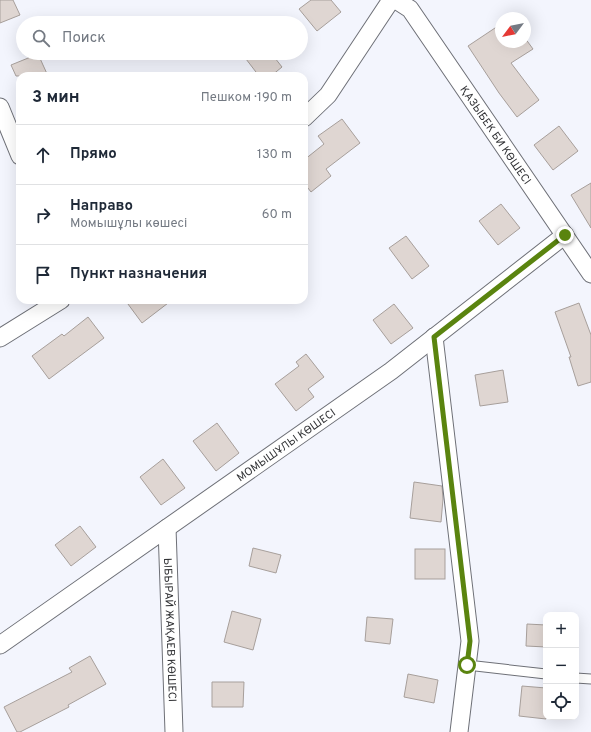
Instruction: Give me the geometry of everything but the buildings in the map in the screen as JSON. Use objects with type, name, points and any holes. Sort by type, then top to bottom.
[{"type":"street","points":[[308,114],[328,95],[390,0]]},
{"type":"street","name":"ҚАЗЫБЕК БИ КӨШЕСІ","points":[[396,0],[410,9],[591,274]]},
{"type":"street","points":[[0,108],[16,146]]},
{"type":"street","name":"МОМЫШҰЛЫ КӨШЕСІ","points":[[0,645],[390,371],[565,235]]},
{"type":"street","points":[[0,338],[54,304]]},
{"type":"street","points":[[434,337],[470,641],[459,732]]},
{"type":"street","name":"ЫБЫРАЙ ЖАҚАЕВ КӨШЕСІ","points":[[167,528],[174,732]]},
{"type":"lane","points":[[467,665],[543,674]]},
{"type":"lane","points":[[579,678],[591,679]]},
{"type":"route","points":[[467,665],[470,641],[434,337],[565,235]]}]
